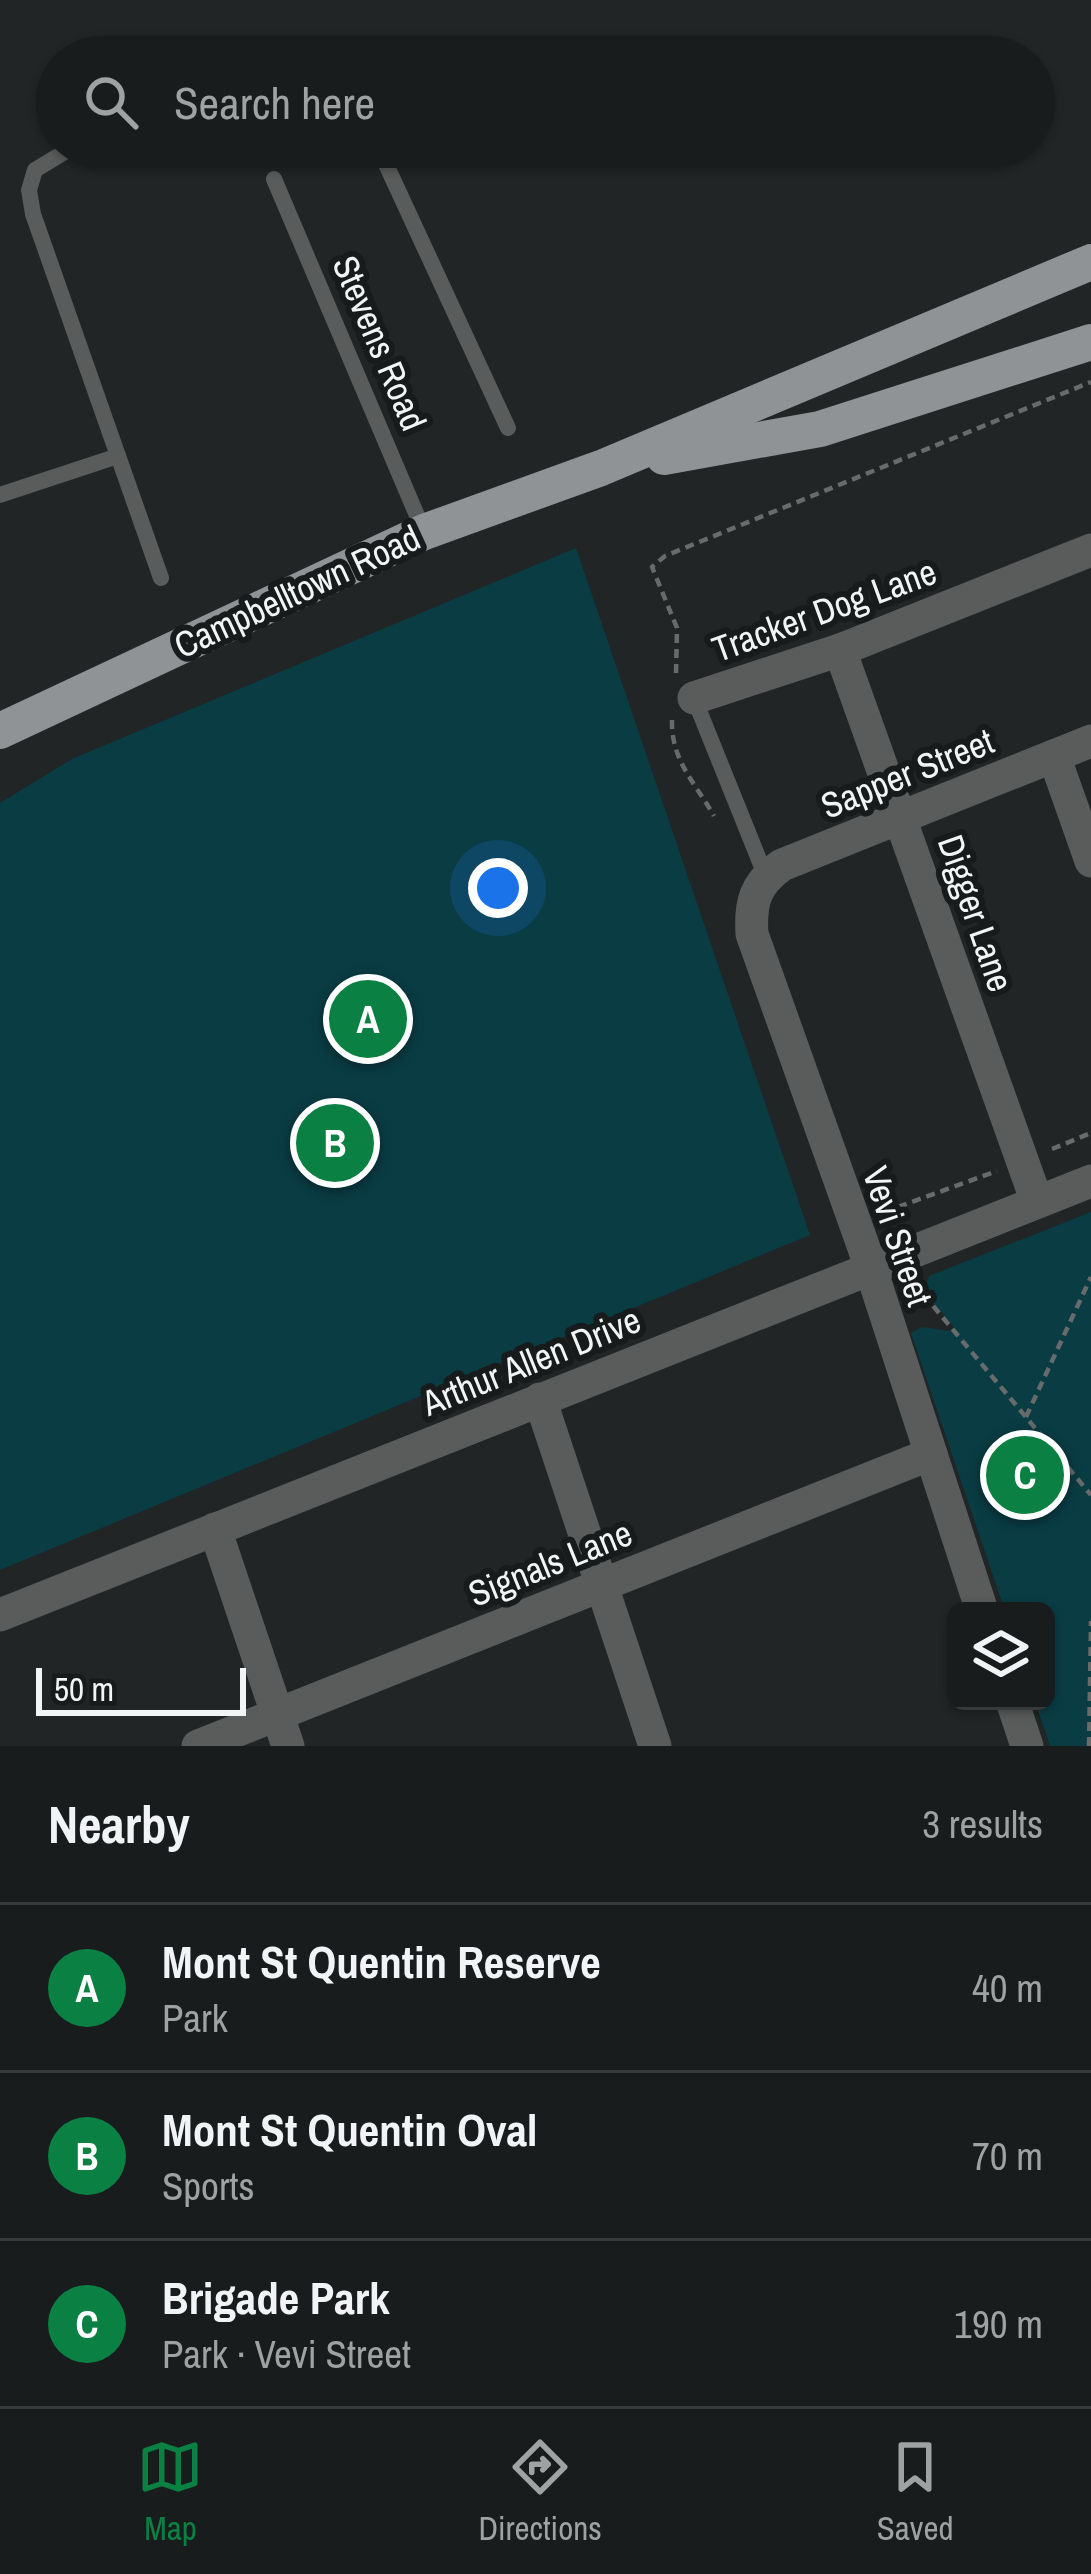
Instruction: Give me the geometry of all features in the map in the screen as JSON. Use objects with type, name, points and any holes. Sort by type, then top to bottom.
[{"type":"main road","name":"Campbelltown Road","points":[[0,731],[424,532],[601,468],[1091,262]]},
{"type":"main road","name":"Campbelltown Road","points":[[601,468],[820,429],[1091,342]]},
{"type":"street","name":"Tracker Dog Lane","points":[[694,698],[841,650],[1091,550]]},
{"type":"street","name":"Digger Lane","points":[[841,650],[1037,1202]]},
{"type":"street","name":"Sapper Street","points":[[762,881],[901,817],[1091,741]]},
{"type":"street","points":[[1054,756],[1091,861]]},
{"type":"street","name":"Vevi Street","points":[[762,881],[752,934],[854,1221],[979,1602]]},
{"type":"street","name":"Arthur Allen Drive","points":[[0,1615],[1091,1181]]},
{"type":"street","points":[[540,1399],[655,1746]]},
{"type":"street","name":"Signals Lane","points":[[198,1746],[283,1730],[602,1584],[931,1454]]},
{"type":"street","points":[[215,1529],[283,1730]]},
{"type":"street","points":[[1015,1710],[1027,1746]]},
{"type":"lane","points":[[38,168],[28,190],[160,578]]},
{"type":"lane","points":[[388,168],[508,428]]},
{"type":"lane","name":"Stevens Road","points":[[274,179],[424,532]]},
{"type":"lane","points":[[0,495],[118,456]]},
{"type":"lane","name":"Tracker Dog Lane","points":[[694,698],[762,881]]},
{"type":"path","points":[[700,540],[1091,382]]},
{"type":"path","points":[[854,1221],[904,1208],[1091,1133]]},
{"type":"path","points":[[932,1272],[912,1280],[1091,1495]]},
{"type":"path","points":[[1026,1417],[1091,1277]]},
{"type":"path","points":[[1089,1746],[1091,1621]]},
{"type":"shaded area","points":[[576,548],[810,1235],[0,1570],[0,803],[72,759]]},
{"type":"shaded area","points":[[1091,1212],[1091,1746],[1050,1746],[1038,1710],[1055,1710],[1055,1602],[1002,1602],[911,1333],[922,1327],[950,1331],[954,1327],[924,1292],[929,1276]]},
{"type":"place","name":"Mont St Quentin Reserve","points":[[368,1019]]},
{"type":"place","name":"Mont St Quentin Oval","points":[[335,1143]]},
{"type":"place","name":"Brigade Park","points":[[1025,1475]]}]
